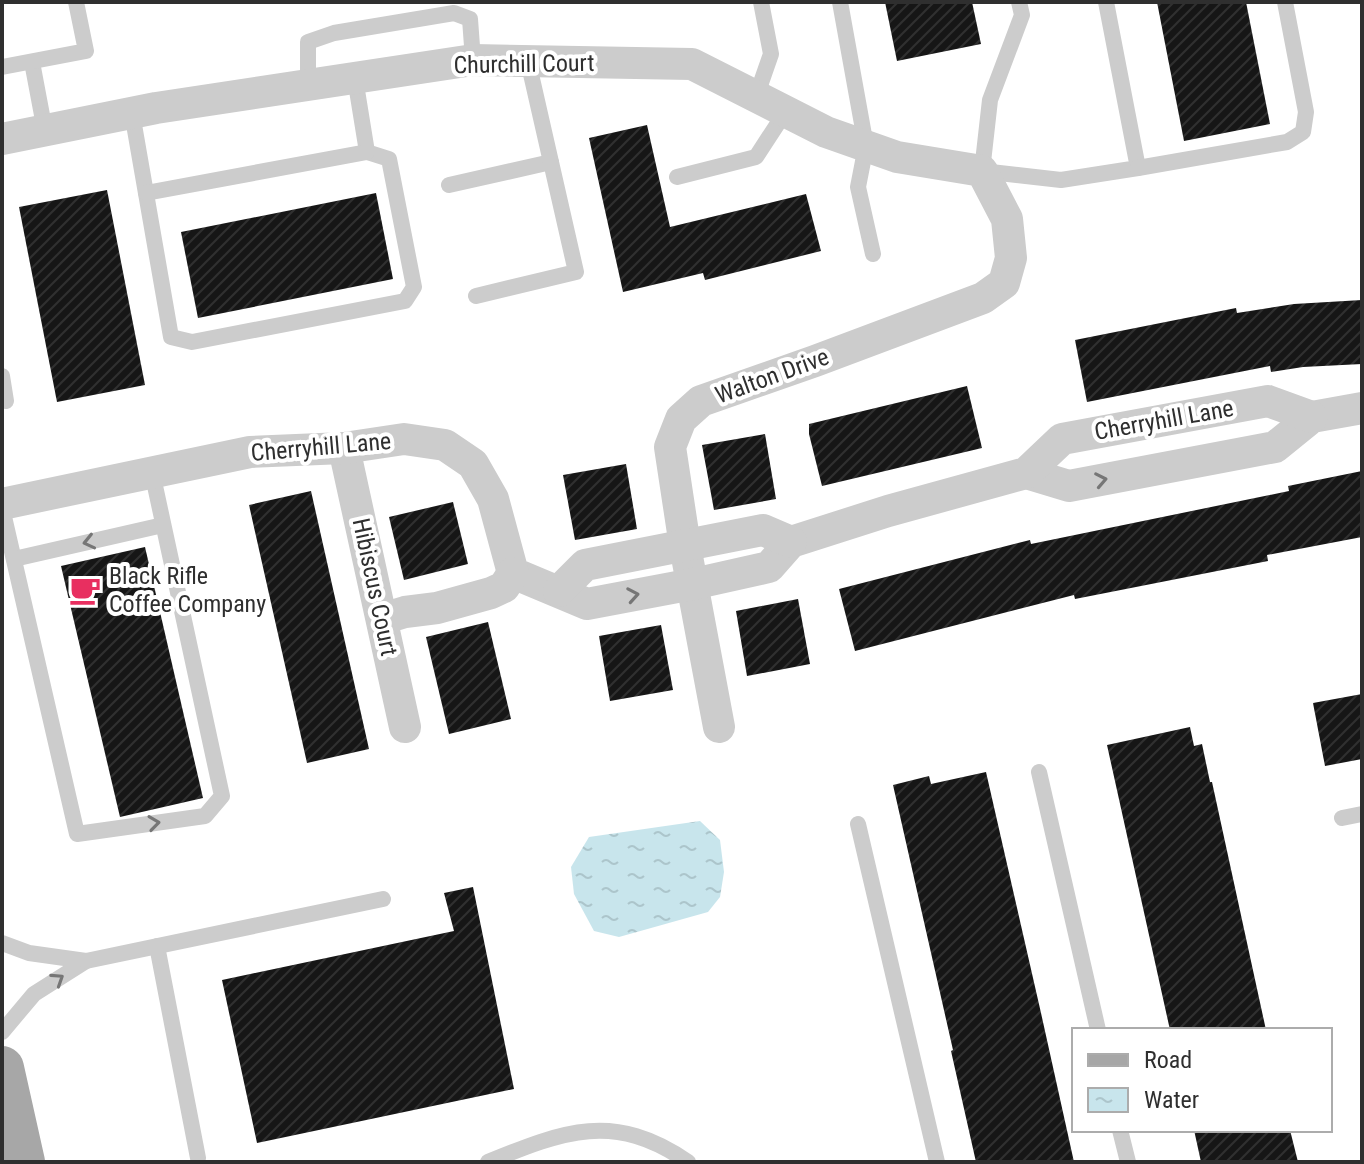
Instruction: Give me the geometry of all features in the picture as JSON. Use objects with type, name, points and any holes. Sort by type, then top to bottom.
[{"type":"main road","points":[[2,1068],[23,1162]]},
{"type":"street","name":"Churchill Court","points":[[2,139],[132,113],[473,60],[692,64],[826,132],[897,157],[982,171]]},
{"type":"street","name":"Walton Drive","points":[[719,727],[670,447],[681,419],[701,401],[983,298],[1004,283],[1011,258],[1007,219],[982,171]]},
{"type":"street","name":"Cherryhill Lane","points":[[2,506],[250,452],[344,448],[404,439],[445,445],[473,464],[493,499],[513,573],[587,604],[769,567],[791,542],[888,511],[1026,473],[1062,439],[1268,401],[1312,417]]},
{"type":"street","name":"Cherryhill Lane","points":[[1026,473],[1069,486],[1275,447],[1312,417],[1362,408]]},
{"type":"street","name":"Hibiscus Court","points":[[344,448],[405,727]]},
{"type":"street","points":[[559,591],[585,565],[763,530],[791,542]]},
{"type":"street","points":[[382,619],[491,593],[504,587],[513,573]]},
{"type":"lane","points":[[2,67],[86,51],[76,2]]},
{"type":"lane","points":[[756,97],[771,54],[761,2]]},
{"type":"lane","points":[[840,2],[866,146],[858,187],[873,254]]},
{"type":"lane","points":[[1019,2],[1022,15],[990,100],[982,171],[1061,180],[1287,142],[1303,132],[1306,112],[1285,2]]},
{"type":"lane","points":[[1106,2],[1138,168]]},
{"type":"lane","points":[[308,85],[308,42],[334,33],[454,13],[470,19],[473,60]]},
{"type":"lane","points":[[476,296],[576,272],[528,61]]},
{"type":"lane","points":[[32,62],[45,131]]},
{"type":"lane","points":[[355,78],[367,152]]},
{"type":"lane","points":[[677,177],[756,157],[786,111]]},
{"type":"lane","points":[[132,113],[171,337],[192,342],[405,301],[414,287],[389,159],[367,152],[146,193]]},
{"type":"lane","points":[[449,185],[551,162]]},
{"type":"lane","points":[[2,376],[6,401]]},
{"type":"lane","points":[[2,506],[77,834],[205,816],[222,796],[152,472]]},
{"type":"lane","points":[[14,559],[163,525]]},
{"type":"lane","points":[[1039,772],[1098,1028]]},
{"type":"lane","points":[[1342,818],[1362,814]]},
{"type":"lane","points":[[858,824],[937,1162]]},
{"type":"lane","points":[[2,943],[29,953],[86,961],[383,899]]},
{"type":"lane","points":[[157,946],[198,1158]]},
{"type":"lane","points":[[2,1032],[34,994],[86,961]]},
{"type":"lane","points":[[488,1162],[552,1137],[577,1132],[612,1131],[650,1140],[688,1162]]},
{"type":"lane","points":[[1120,1132],[1128,1162]]},
{"type":"water","points":[[700,821],[720,840],[724,872],[720,897],[708,912],[619,937],[594,931],[574,894],[571,867],[589,837]]},
{"type":"building","points":[[885,2],[972,2],[981,44],[897,61]]},
{"type":"building","points":[[1157,2],[1246,2],[1270,124],[1184,141]]},
{"type":"building","points":[[647,125],[670,227],[806,194],[821,251],[705,280],[703,273],[623,292],[589,138]]},
{"type":"building","points":[[107,190],[145,385],[57,402],[19,207]]},
{"type":"building","points":[[376,193],[393,279],[198,318],[181,232]]},
{"type":"building","points":[[1362,300],[1362,364],[1271,372],[1270,366],[1087,402],[1075,340],[1236,308],[1237,313],[1294,304]]},
{"type":"building","points":[[967,386],[982,448],[822,486],[809,424]]},
{"type":"building","points":[[765,434],[776,499],[714,510],[702,445]]},
{"type":"building","points":[[626,464],[637,529],[575,540],[563,475]]},
{"type":"building","points":[[1362,471],[1362,537],[1267,555],[1268,561],[1075,599],[1074,595],[855,651],[839,589],[1030,540],[1031,544],[1289,491],[1288,486]]},
{"type":"building","points":[[311,491],[369,749],[307,763],[249,505]]},
{"type":"building","points":[[453,502],[468,564],[404,580],[389,517]]},
{"type":"building","points":[[145,547],[203,798],[120,817],[61,566]]},
{"type":"building","points":[[798,599],[810,664],[747,676],[736,611]]},
{"type":"building","points":[[488,622],[511,719],[449,734],[426,637]]},
{"type":"building","points":[[661,625],[673,690],[610,701],[599,636]]},
{"type":"building","points":[[1362,694],[1362,759],[1325,766],[1313,703]]},
{"type":"building","points":[[1190,727],[1194,746],[1202,744],[1266,1028],[1170,1028],[1107,745]]},
{"type":"building","points":[[986,772],[1074,1162],[976,1162],[893,785],[929,776],[931,784]]},
{"type":"building","points":[[473,887],[514,1089],[257,1143],[222,980],[454,931],[444,893]]},
{"type":"building","points":[[1194,1132],[1290,1132],[1298,1162],[1201,1162]]},
{"type":"place","name":"Black Rifle Coffee Company","points":[[85,590]]}]
